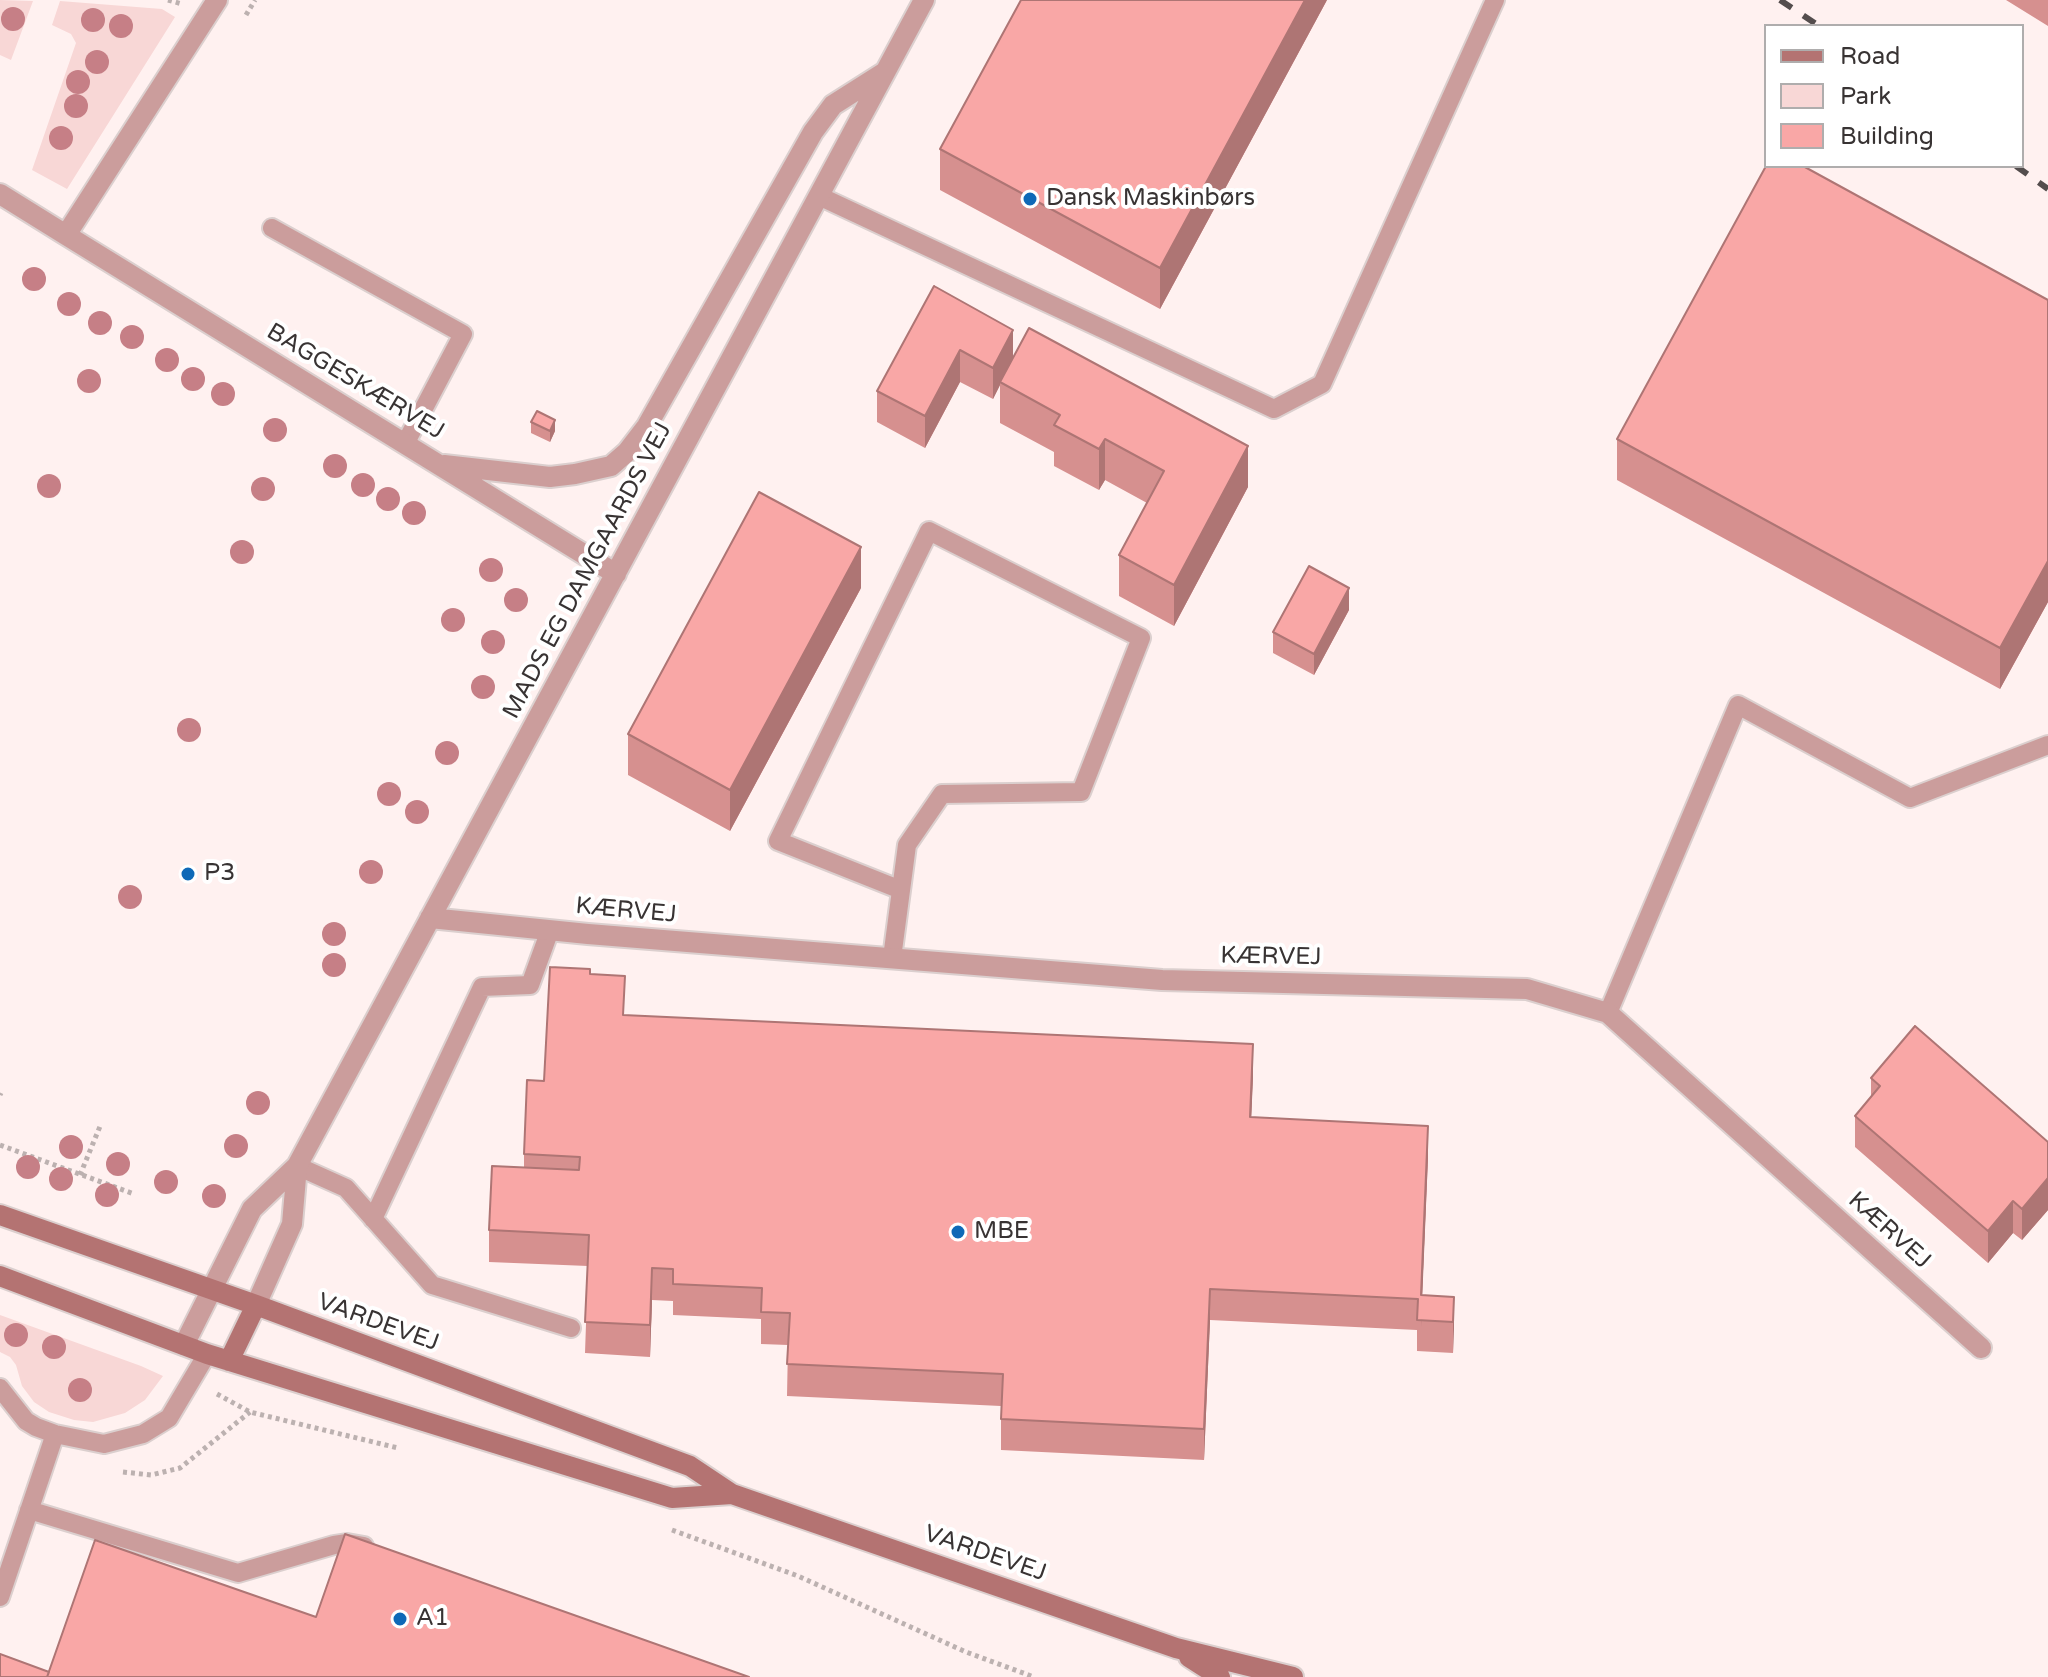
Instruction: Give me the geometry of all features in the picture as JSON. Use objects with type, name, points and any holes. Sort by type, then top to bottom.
[{"type":"street","points":[[66,235],[217,0]]},
{"type":"street","name":"MADS EG DAMGAARDS VEJ","points":[[184,1345],[252,1209],[297,1166],[924,0]]},
{"type":"street","points":[[440,464],[550,477],[611,466],[627,452],[647,426],[813,132],[833,105],[887,71]]},
{"type":"street","name":"BAGGESKÆRVEJ","points":[[0,194],[616,574]]},
{"type":"street","name":"KÆRVEJ","points":[[430,918],[1162,980],[1527,989],[1608,1013],[1981,1348]]},
{"type":"street","name":"MADS EG DAMGAARDS VEJ","points":[[229,1361],[292,1224],[297,1166]]},
{"type":"street","name":"VARDEVEJ","points":[[0,1215],[256,1305],[690,1466],[732,1494],[1176,1648],[1293,1677]]},
{"type":"street","name":"VARDEVEJ","points":[[0,1276],[207,1354],[672,1498],[732,1494]]},
{"type":"street","name":"VARDEVEJ","points":[[1176,1648],[1220,1677]]},
{"type":"lane","points":[[819,196],[1274,409],[1322,384],[1495,0]]},
{"type":"lane","points":[[272,228],[463,334],[405,444]]},
{"type":"lane","points":[[892,958],[907,845],[942,794],[1081,792],[1141,638],[929,531],[778,841],[901,890]]},
{"type":"lane","points":[[1608,1013],[1738,705],[1910,798],[2048,745]]},
{"type":"lane","points":[[373,1219],[482,987],[530,985],[550,930]]},
{"type":"lane","points":[[297,1166],[346,1188],[432,1285],[571,1328]]},
{"type":"lane","points":[[0,1388],[26,1421],[55,1434],[104,1444],[143,1434],[169,1418],[207,1354]]},
{"type":"lane","points":[[0,1597],[55,1434]]},
{"type":"lane","points":[[29,1510],[238,1573],[334,1545],[347,1543],[375,1550]]},
{"type":"path","points":[[80,1175],[101,1124]]},
{"type":"path","points":[[0,1145],[134,1194]]},
{"type":"path","points":[[192,1382],[250,1412],[402,1449]]},
{"type":"path","points":[[669,1529],[798,1576],[966,1652],[1034,1677]]},
{"type":"green space","points":[[0,0],[33,1],[11,60],[0,55]]},
{"type":"green space","points":[[60,1],[162,9],[175,17],[67,189],[32,170],[76,43],[71,34],[52,25]]},
{"type":"green space","points":[[0,1315],[163,1376],[145,1400],[125,1413],[93,1422],[49,1412],[34,1402],[22,1386],[16,1365],[10,1357],[0,1352]]},
{"type":"building","points":[[1021,0],[1305,0],[1160,268],[940,149]]},
{"type":"building","points":[[1765,168],[1807,168],[2048,300],[2048,561],[2000,648],[1617,439]]},
{"type":"building","points":[[934,286],[1013,330],[993,368],[960,350],[925,416],[877,391]]},
{"type":"building","points":[[1029,328],[1248,446],[1174,585],[1119,555],[1164,471],[1105,439],[1099,449],[1054,425],[1060,415],[1000,382]]},
{"type":"building","points":[[537,411],[555,420],[550,431],[531,422]]},
{"type":"building","points":[[759,492],[861,547],[730,790],[628,734]]},
{"type":"building","points":[[1309,566],[1349,588],[1314,654],[1273,632]]},
{"type":"building","name":"MBE","points":[[550,967],[590,969],[590,974],[625,976],[623,1015],[1253,1044],[1250,1117],[1428,1126],[1421,1295],[1454,1297],[1453,1322],[1417,1320],[1418,1299],[1210,1289],[1204,1429],[1001,1419],[1003,1374],[787,1364],[790,1313],[761,1312],[762,1288],[673,1284],[673,1269],[652,1268],[650,1325],[585,1322],[589,1235],[489,1230],[492,1166],[579,1170],[580,1157],[524,1154],[527,1080],[544,1081]]},
{"type":"building","points":[[1915,1026],[2048,1142],[2048,1178],[2022,1209],[2013,1201],[1988,1231],[1855,1116],[1880,1086],[1871,1078]]},
{"type":"building","points":[[345,1534],[749,1677],[47,1677],[95,1540],[316,1617]]},
{"type":"building","points":[[0,1654],[49,1672],[47,1677],[0,1677]]},
{"type":"railway","points":[[1780,0],[1816,24]]},
{"type":"railway","points":[[2019,168],[2048,189]]},
{"type":"place","name":"Dansk Maskinbørs","points":[[1030,199]]},
{"type":"place","name":"P3","points":[[188,874]]},
{"type":"place","name":"MBE","points":[[958,1232]]},
{"type":"place","name":"A1","points":[[400,1619]]}]
